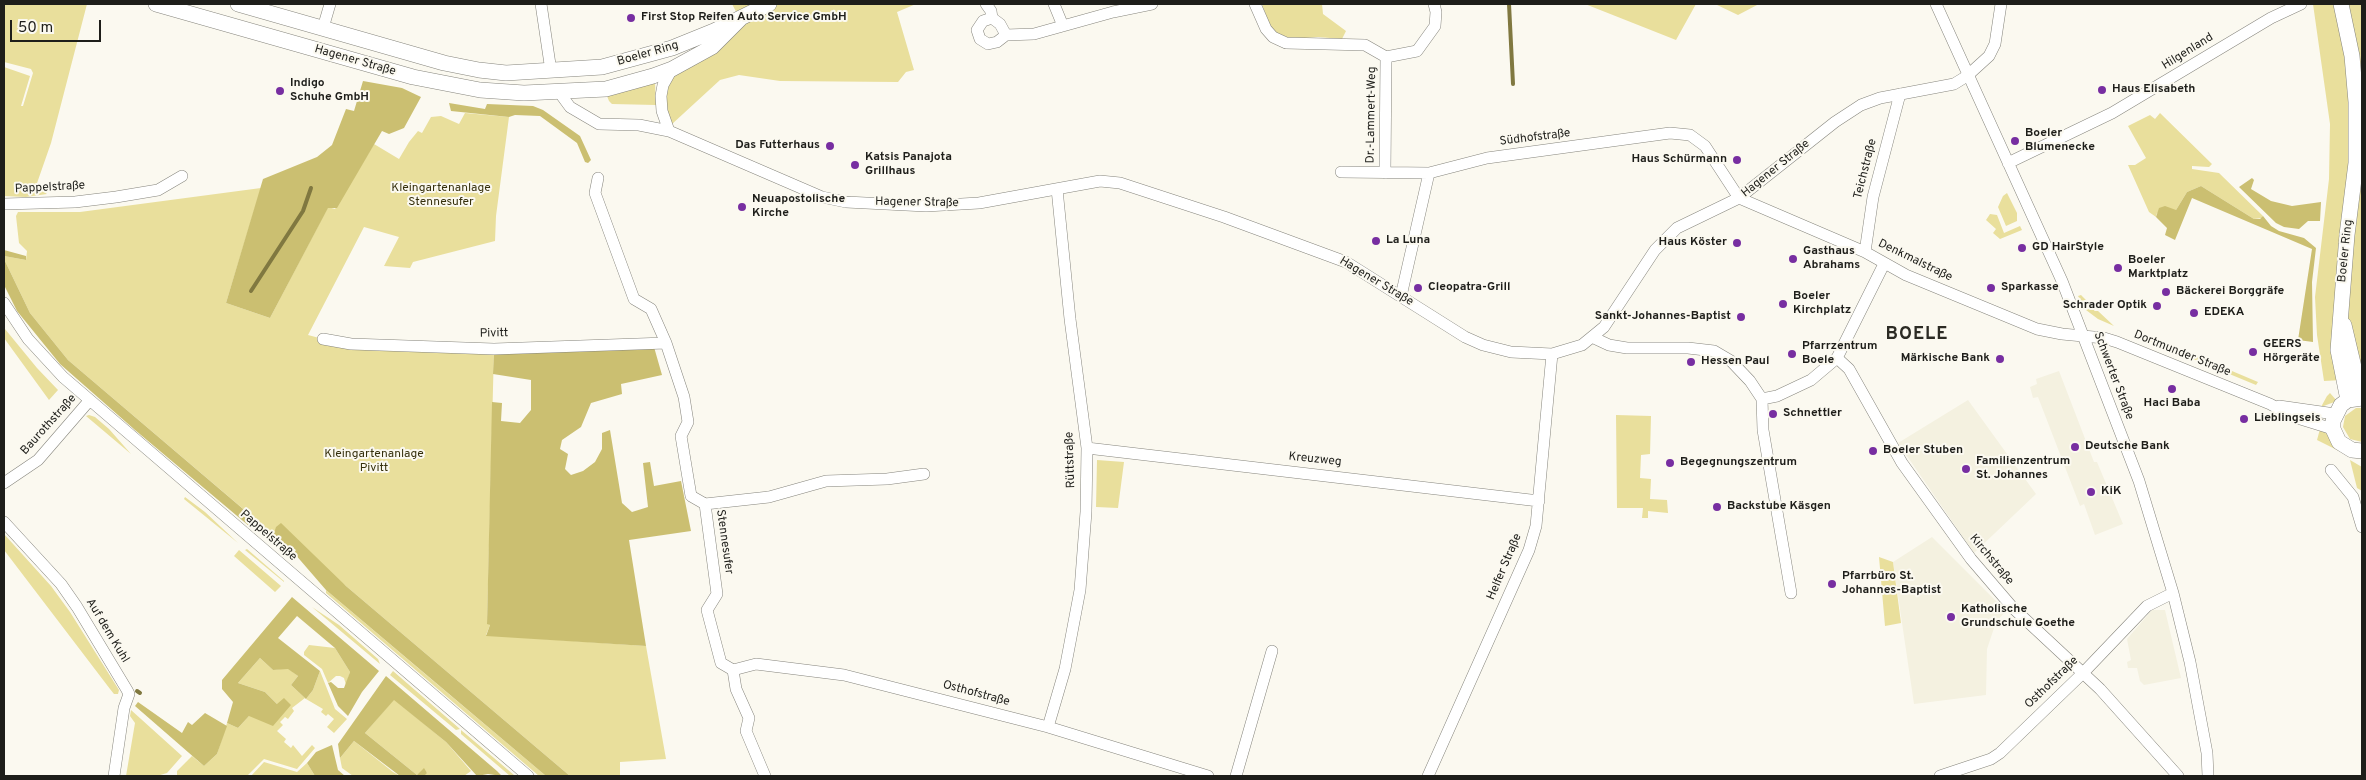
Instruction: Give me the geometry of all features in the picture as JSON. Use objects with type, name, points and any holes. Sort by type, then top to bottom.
[{"type":"main road","name":"Hagener Straße","points":[[156,4],[438,83],[488,91],[559,92],[551,72],[506,73],[444,63],[238,4]]},
{"type":"main road","name":"Boeler Ring","points":[[551,72],[602,67],[672,48],[740,19],[769,4]]},
{"type":"main road","name":"Boeler Ring","points":[[2341,4],[2352,56],[2356,102],[2356,163],[2347,235],[2342,319],[2338,350],[2358,397]]},
{"type":"main road","name":"Boeler Ring","points":[[559,92],[606,89],[672,69],[712,47],[740,19]]},
{"type":"main road","points":[[2358,397],[2335,414],[2333,429],[2336,437],[2344,447],[2362,451]]},
{"type":"street","name":"Hagener Straße","points":[[323,28],[330,4]]},
{"type":"street","points":[[541,4],[551,72]]},
{"type":"street","points":[[986,4],[991,11],[992,18],[1000,24],[1006,35]]},
{"type":"street","points":[[1054,4],[1063,26]]},
{"type":"street","points":[[992,18],[979,25],[977,30],[983,42],[993,44],[1006,35],[1034,34],[1063,26],[1112,8],[1152,4]]},
{"type":"street","name":"Dr.-Lammert-Weg","points":[[1255,4],[1266,29],[1272,37],[1286,43],[1365,45],[1386,57],[1417,51],[1435,26],[1436,12],[1434,4]]},
{"type":"street","name":"Schwerter Straße","points":[[1936,4],[1967,76],[2062,281],[2139,481],[2173,593],[2196,688],[2208,776]]},
{"type":"street","name":"Hagener Straße","points":[[559,92],[570,107],[599,124],[639,125],[669,131],[822,197],[846,202],[926,206],[978,203],[1100,181],[1120,183],[1224,217],[1346,262],[1465,338],[1482,345],[1511,352],[1552,354],[1582,346],[1594,338],[1604,327],[1655,250],[1677,228],[1739,198],[1835,122],[1861,105],[1900,94],[1954,84],[1967,76],[1989,56],[1995,44],[2001,4]]},
{"type":"street","name":"Hilgenland","points":[[2008,163],[2112,113],[2270,18],[2301,4]]},
{"type":"street","name":"Dr.-Lammert-Weg","points":[[1385,173],[1386,57]]},
{"type":"street","name":"Boeler Ring","points":[[669,131],[662,111],[661,96],[663,85],[672,69]]},
{"type":"street","name":"Teichstraße","points":[[1865,252],[1873,197],[1900,94]]},
{"type":"street","name":"Südhofstraße","points":[[1429,173],[1487,158],[1670,133],[1690,135],[1698,139],[1705,146],[1739,198]]},
{"type":"street","name":"Dr.-Lammert-Weg","points":[[1341,172],[1429,173]]},
{"type":"street","points":[[1401,296],[1429,173]]},
{"type":"street","name":"Pappelstraße","points":[[4,204],[75,202],[116,197],[158,190],[182,176]]},
{"type":"street","name":"Stennesufer","points":[[598,178],[595,193],[634,299],[651,308],[666,343],[684,397],[688,422],[681,436],[690,496],[705,504],[717,594],[707,610],[720,663],[733,670]]},
{"type":"street","name":"Rüttstraße","points":[[1048,727],[1065,669],[1080,590],[1086,512],[1087,448],[1070,319],[1057,189]]},
{"type":"street","name":"Denkmalstraße","points":[[1739,198],[1865,252],[1884,264],[1944,291],[2037,329],[2082,335]]},
{"type":"street","points":[[1762,399],[1777,396],[1811,380],[1837,358],[1884,264]]},
{"type":"street","name":"Pappelstraße","points":[[4,303],[17,325],[41,356],[89,401],[528,776]]},
{"type":"street","name":"Dortmunder Straße","points":[[2082,335],[2117,342],[2270,404],[2294,417],[2333,429]]},
{"type":"street","points":[[1594,338],[1609,345],[1626,348],[1698,349],[1721,353],[1750,381],[1762,399],[1763,430],[1791,593]]},
{"type":"street","name":"Pivitt","points":[[323,339],[352,344],[494,349],[666,343]]},
{"type":"street","name":"Helfer Straße","points":[[1428,776],[1529,550],[1536,526],[1540,501],[1552,354]]},
{"type":"street","name":"Kirchstraße","points":[[1837,358],[1849,369],[1902,463],[1971,559],[2013,608],[2100,690],[2178,776]]},
{"type":"street","name":"Baurothstraße","points":[[4,483],[28,468],[46,451],[89,401]]},
{"type":"street","name":"Dortmunder Straße","points":[[2270,404],[2335,414]]},
{"type":"street","name":"Kreuzweg","points":[[1087,448],[1540,501]]},
{"type":"street","points":[[2331,470],[2353,496],[2362,526]]},
{"type":"street","points":[[705,504],[769,498],[826,481],[887,479],[924,474]]},
{"type":"street","name":"Auf dem Kuhl","points":[[4,522],[61,584],[127,690],[128,694],[124,708],[114,776]]},
{"type":"street","name":"Osthofstraße","points":[[1940,776],[1991,759],[2083,673],[2147,606],[2173,593]]},
{"type":"street","points":[[1236,776],[1272,651]]},
{"type":"street","name":"Osthofstraße","points":[[733,670],[756,664],[844,674],[1048,727],[1208,776]]},
{"type":"street","points":[[733,670],[736,689],[748,718],[746,731],[765,776]]},
{"type":"shaded area","points":[[363,81],[402,88],[421,97],[404,128],[389,134],[382,131],[337,208],[328,208],[270,318],[226,303],[263,179],[317,157],[332,145],[346,109],[354,111]]},
{"type":"shaded area","points":[[449,103],[485,109],[487,104],[533,106],[543,110],[580,136],[591,160],[588,163],[585,162],[577,143],[540,116],[515,115],[509,117],[451,111]]},
{"type":"shaded area","points":[[2252,178],[2254,180],[2251,189],[2271,201],[2292,206],[2321,202],[2320,221],[2308,221],[2299,229],[2284,227],[2276,223],[2239,187]]},
{"type":"shaded area","points":[[2201,186],[2254,219],[2260,219],[2263,216],[2271,226],[2279,231],[2304,238],[2316,248],[2312,282],[2313,342],[2298,340],[2312,249],[2192,198],[2175,240],[2165,235],[2167,228],[2156,217],[2159,208],[2165,206],[2176,210],[2187,192]]},
{"type":"shaded area","points":[[4,250],[26,256],[26,260],[4,256]]},
{"type":"shaded area","points":[[4,259],[30,313],[68,360],[268,532],[249,526],[60,364],[17,311],[4,285]]},
{"type":"shaded area","points":[[654,347],[662,375],[621,384],[622,394],[591,403],[581,427],[562,440],[560,449],[568,454],[565,469],[571,475],[583,471],[595,462],[602,449],[602,433],[610,430],[622,503],[632,512],[648,507],[643,463],[650,462],[654,486],[681,481],[691,531],[629,540],[646,646],[486,636],[490,625],[487,624],[492,402],[502,403],[501,421],[520,423],[531,410],[531,380],[493,374],[494,353]]},
{"type":"shaded area","points":[[2059,371],[2094,462],[2097,462],[2123,524],[2095,535],[2084,504],[2080,506],[2038,397],[2033,398],[2030,387],[2037,384],[2036,379]]},
{"type":"shaded area","name":"Familienzentrum St. Johannes","points":[[1968,400],[2036,494],[1974,553],[1898,443]]},
{"type":"shaded area","points":[[281,523],[346,586],[570,776],[546,776],[326,590],[294,553],[296,550],[291,546],[289,549],[273,536],[276,527]]},
{"type":"shaded area","name":"Katholische Grundschule Goethe","points":[[1932,537],[2006,611],[1996,622],[1987,649],[1986,695],[1914,704],[1893,562]]},
{"type":"shaded area","points":[[292,597],[379,671],[362,692],[348,716],[338,706],[328,683],[331,682],[338,688],[344,688],[350,672],[335,648],[297,616],[278,638],[320,671],[313,690],[306,699],[291,685],[298,676],[288,669],[273,670],[260,658],[238,683],[265,692],[277,704],[284,698],[291,705],[273,726],[249,716],[238,728],[227,723],[233,702],[222,689],[222,680]]},
{"type":"shaded area","points":[[2152,610],[2165,610],[2181,678],[2144,685],[2140,681],[2137,668],[2128,668],[2127,662],[2131,660],[2127,639]]},
{"type":"shaded area","points":[[386,676],[502,776],[488,774],[477,776],[446,742],[394,700],[365,733],[417,775],[424,768],[427,773],[424,776],[400,776],[354,741],[340,758],[338,744]]},
{"type":"shaded area","points":[[138,702],[182,733],[188,722],[192,725],[205,713],[227,726],[217,754],[204,766],[135,706]]},
{"type":"shaded area","points":[[332,745],[338,770],[345,776],[315,776],[307,763],[316,752]]},
{"type":"green space","points":[[4,4],[87,4],[51,143],[36,186],[47,194],[26,197],[4,196],[4,67],[30,76],[21,106],[23,106],[33,73],[31,69],[4,62]]},
{"type":"green space","points":[[732,4],[916,4],[897,12],[914,70],[906,72],[898,82],[780,81],[739,75],[720,80],[671,125],[661,96],[663,85],[740,19]]},
{"type":"green space","points":[[1262,4],[1322,4],[1323,14],[1346,31],[1342,39],[1318,37],[1291,39],[1277,33],[1269,24]]},
{"type":"green space","points":[[1585,4],[1696,4],[1676,40]]},
{"type":"green space","points":[[1715,4],[1759,4],[1738,15]]},
{"type":"green space","points":[[2313,4],[2362,4],[2362,379],[2324,381],[2317,335],[2315,297],[2329,179],[2330,124]]},
{"type":"green space","points":[[655,83],[656,105],[612,104],[607,96]]},
{"type":"green space","name":"Kleingartenanlage Pivitt","points":[[465,113],[509,117],[496,216],[495,241],[413,262],[410,268],[384,266],[399,237],[364,227],[308,335],[323,339],[494,349],[487,623],[490,625],[486,635],[646,646],[666,759],[620,762],[620,776],[570,776],[346,586],[291,546],[289,549],[268,532],[268,530],[68,360],[30,313],[4,259],[4,256],[26,260],[27,251],[19,243],[16,216],[18,212],[80,212],[261,188],[226,303],[270,318],[328,207],[335,209],[374,144],[399,159],[418,131],[422,133],[431,117],[441,116],[459,124]]},
{"type":"green space","points":[[2160,113],[2212,164],[2209,167],[2192,166],[2192,169],[2219,173],[2263,216],[2262,218],[2254,219],[2201,186],[2187,192],[2176,210],[2157,213],[2156,217],[2149,212],[2128,165],[2135,165],[2146,158],[2128,126],[2150,115],[2155,119]]},
{"type":"green space","points":[[2007,193],[2017,213],[2017,221],[2006,226],[1998,207],[2003,196]]},
{"type":"green space","points":[[1990,214],[1997,215],[2004,233],[2020,226],[2022,230],[2000,239],[1993,233],[1996,229],[1986,220]]},
{"type":"green space","points":[[2081,295],[2095,309],[2094,311],[2098,311],[2114,326],[2098,319],[2086,310],[2078,296]]},
{"type":"green space","points":[[5,329],[58,390],[49,400],[4,338]]},
{"type":"green space","points":[[2142,333],[2258,382],[2256,385],[2140,337]]},
{"type":"green space","points":[[2330,393],[2337,401],[2321,407],[2327,396]]},
{"type":"green space","points":[[2356,408],[2362,408],[2362,442],[2350,439],[2343,427],[2345,416]]},
{"type":"green space","points":[[1616,415],[1651,416],[1650,454],[1641,455],[1640,478],[1651,479],[1650,499],[1667,500],[1668,513],[1648,511],[1648,518],[1642,518],[1643,508],[1617,508]]},
{"type":"green space","points":[[86,416],[95,417],[109,429],[131,454]]},
{"type":"green space","points":[[2320,429],[2327,434],[2339,451],[2317,440]]},
{"type":"green space","points":[[1097,460],[1124,462],[1118,508],[1096,507]]},
{"type":"green space","points":[[2350,460],[2362,467],[2362,491],[2357,488]]},
{"type":"green space","points":[[185,497],[205,512],[238,543],[184,499]]},
{"type":"green space","points":[[4,534],[51,586],[70,612],[119,690],[118,694],[114,694],[110,689],[4,550]]},
{"type":"green space","points":[[247,549],[284,581],[284,582],[245,550]]},
{"type":"green space","points":[[239,550],[281,586],[275,592],[234,556]]},
{"type":"green space","points":[[1879,557],[1893,562],[1901,623],[1885,626]]},
{"type":"green space","points":[[326,590],[546,776],[539,776],[326,593]]},
{"type":"green space","points":[[312,607],[339,625],[378,659],[380,664]]},
{"type":"green space","points":[[309,645],[335,648],[350,672],[346,685],[344,678],[340,676],[336,676],[328,683],[322,669],[304,655]]},
{"type":"green space","points":[[260,658],[273,670],[288,668],[298,676],[291,685],[305,698],[292,708],[294,711],[288,719],[285,717],[280,722],[283,725],[277,731],[286,739],[284,742],[291,748],[293,745],[302,756],[312,745],[315,748],[297,769],[264,759],[247,776],[177,776],[177,771],[192,756],[204,766],[217,754],[227,723],[238,728],[249,716],[277,704],[265,692],[238,683]]},
{"type":"green space","points":[[320,671],[335,709],[347,719],[334,733],[327,727],[334,719],[328,714],[326,716],[321,712],[323,709],[306,699],[313,690]]},
{"type":"green space","points":[[393,671],[460,729],[456,730],[390,675]]},
{"type":"green space","points":[[394,699],[446,742],[471,771],[464,776],[424,776],[427,772],[417,775],[365,733]]},
{"type":"green space","points":[[131,710],[182,756],[167,773],[157,776],[126,776],[135,723],[130,716]]},
{"type":"green space","points":[[461,730],[514,776],[510,776],[461,734]]},
{"type":"green space","points":[[354,741],[400,776],[353,776],[342,768],[340,758]]},
{"type":"green space","points":[[264,762],[297,772],[307,763],[315,776],[251,776]]},
{"type":"waterway","points":[[1509,4],[1513,84]]},
{"type":"waterway","points":[[251,291],[303,211],[311,188]]},
{"type":"place","name":"First Stop Reifen Auto Service GmbH","points":[[631,18]]},
{"type":"place","name":"Haus Elisabeth","points":[[2102,90]]},
{"type":"place","name":"Indigo Schuhe GmbH","points":[[280,91]]},
{"type":"place","name":"Boeler Blumenecke","points":[[2015,141]]},
{"type":"place","name":"Das Futterhaus","points":[[830,146]]},
{"type":"place","name":"Haus Schürmann","points":[[1737,160]]},
{"type":"place","name":"Katsis Panajota Grillhaus","points":[[855,165]]},
{"type":"place","name":"Neuapostolische Kirche","points":[[742,207]]},
{"type":"place","name":"La Luna","points":[[1376,241]]},
{"type":"place","name":"Haus Köster","points":[[1737,243]]},
{"type":"place","name":"GD HairStyle","points":[[2022,248]]},
{"type":"place","name":"Gasthaus Abrahams","points":[[1793,259]]},
{"type":"place","name":"Boeler Marktplatz","points":[[2118,268]]},
{"type":"place","name":"Cleopatra-Grill","points":[[1418,288]]},
{"type":"place","name":"Sparkasse","points":[[1991,288]]},
{"type":"place","name":"Bäckerei Borggräfe","points":[[2166,292]]},
{"type":"place","name":"Boeler Kirchplatz","points":[[1783,304]]},
{"type":"place","name":"Schrader Optik","points":[[2157,306]]},
{"type":"place","name":"EDEKA","points":[[2194,313]]},
{"type":"place","name":"Sankt-Johannes-Baptist","points":[[1741,317]]},
{"type":"place","name":"GEERS Hörgeräte","points":[[2253,352]]},
{"type":"place","name":"Pfarrzentrum Boele","points":[[1792,354]]},
{"type":"place","name":"Märkische Bank","points":[[2000,359]]},
{"type":"place","name":"Hessen Paul","points":[[1691,362]]},
{"type":"place","name":"Haci Baba","points":[[2172,389]]},
{"type":"place","name":"Schnettler","points":[[1773,414]]},
{"type":"place","name":"Lieblingseis","points":[[2244,419]]},
{"type":"place","name":"Deutsche Bank","points":[[2075,447]]},
{"type":"place","name":"Boeler Stuben","points":[[1873,451]]},
{"type":"place","name":"Begegnungszentrum","points":[[1670,463]]},
{"type":"place","name":"Familienzentrum St. Johannes","points":[[1966,469]]},
{"type":"place","name":"KiK","points":[[2091,492]]},
{"type":"place","name":"Backstube Käsgen","points":[[1717,507]]},
{"type":"place","name":"Pfarrbüro St. Johannes-Baptist","points":[[1832,584]]},
{"type":"place","name":"Katholische Grundschule Goethe","points":[[1951,617]]},
{"type":"district","name":"BOELE","points":[[1917,335]]},
{"type":"park label","name":"Kleingartenanlage Stennesufer","points":[[441,196]]}]
